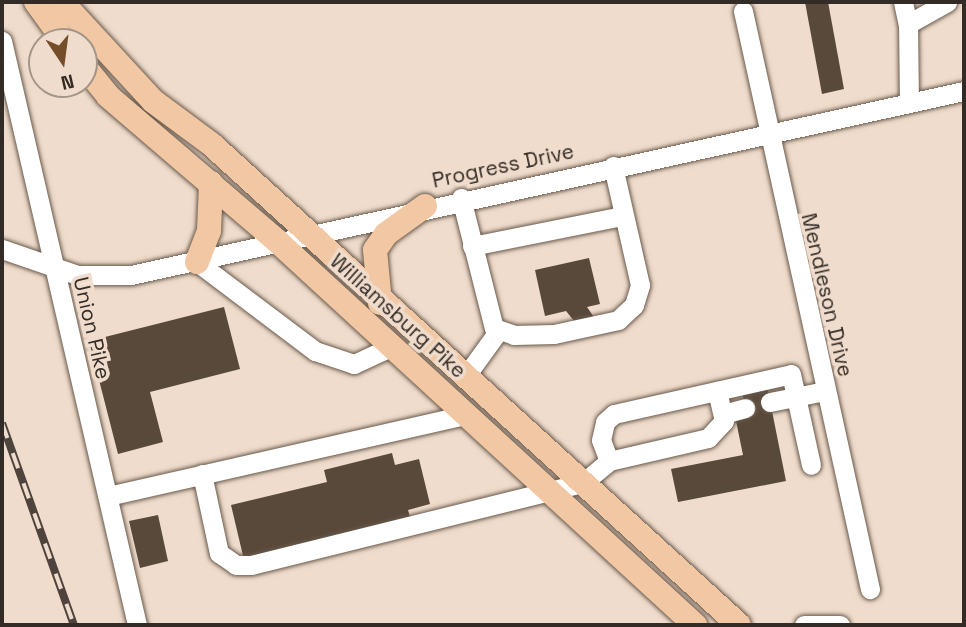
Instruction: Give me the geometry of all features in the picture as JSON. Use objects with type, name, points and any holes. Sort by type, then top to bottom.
[{"type":"main road","points":[[36,2],[55,28]]},
{"type":"main road","name":"Williamsburg Pike","points":[[62,2],[153,101],[211,144],[380,303],[739,625]]},
{"type":"main road","name":"Williamsburg Pike","points":[[98,84],[108,96],[277,241],[695,625]]},
{"type":"main road","points":[[197,262],[209,231],[211,183]]},
{"type":"main road","points":[[380,303],[375,250],[386,234],[425,206]]},
{"type":"street","points":[[903,2],[908,25],[909,103]]},
{"type":"street","points":[[908,25],[928,8],[947,2]]},
{"type":"street","name":"Mendleson Drive","points":[[743,11],[767,133],[870,589]]},
{"type":"street","name":"Union Pike","points":[[2,41],[137,625]]},
{"type":"street","name":"Progress Drive","points":[[2,249],[78,275],[103,277],[197,262],[425,206],[964,91]]},
{"type":"street","points":[[461,198],[494,328],[554,334],[618,320],[634,305],[640,285],[622,216],[613,166]]},
{"type":"street","points":[[472,246],[622,216]]},
{"type":"street","points":[[197,262],[315,351],[354,364],[390,347]]},
{"type":"street","points":[[465,377],[499,330]]},
{"type":"street","points":[[609,461],[601,440],[604,422],[614,414],[792,374],[811,465]]},
{"type":"street","points":[[202,474],[219,553],[236,565],[551,492],[583,483],[609,461],[708,438],[720,430],[723,414],[717,391]]},
{"type":"street","points":[[770,402],[825,391]]},
{"type":"street","points":[[723,414],[745,408]]},
{"type":"street","points":[[108,496],[465,415]]},
{"type":"street","points":[[804,625],[840,625]]},
{"type":"building","points":[[805,2],[828,2],[844,89],[822,94]]},
{"type":"building","points":[[589,258],[600,304],[587,307],[598,323],[579,327],[566,311],[545,316],[535,270]]},
{"type":"building","points":[[224,307],[240,369],[150,392],[163,442],[118,454],[89,341]]},
{"type":"building","points":[[767,386],[786,481],[678,502],[671,469],[743,455],[736,421],[747,418],[742,391]]},
{"type":"building","points":[[392,453],[395,465],[419,459],[430,504],[408,510],[411,520],[244,560],[231,505],[327,482],[324,470]]},
{"type":"building","points":[[158,515],[168,561],[140,568],[129,521]]},
{"type":"railway","points":[[2,423],[74,625]]}]
